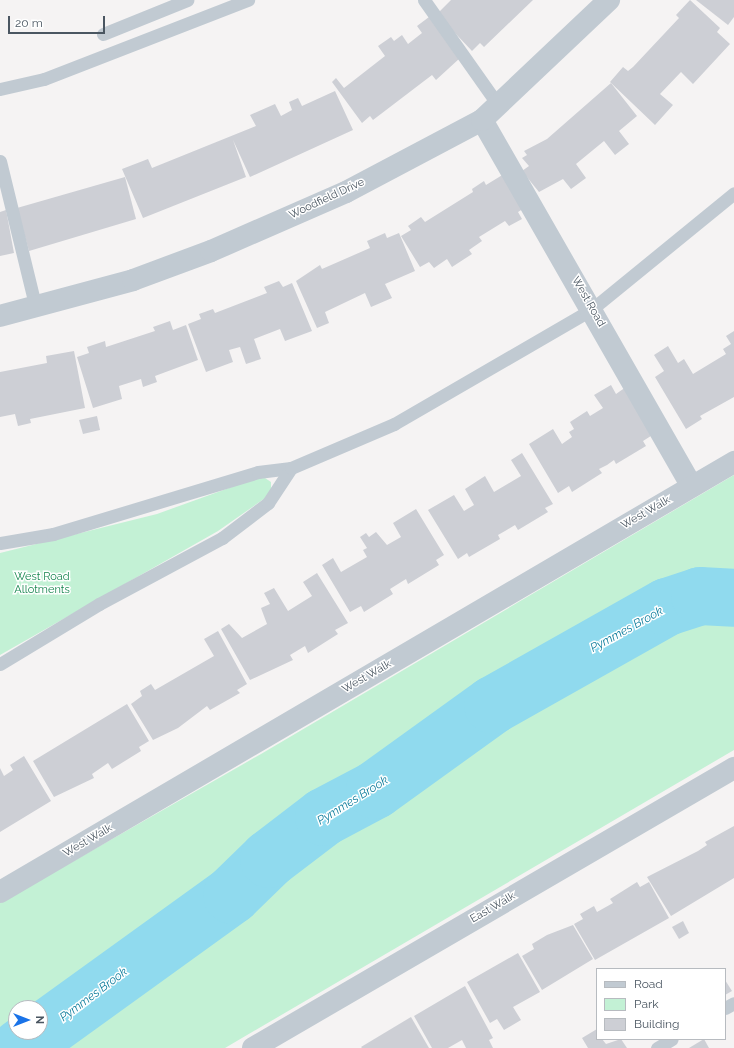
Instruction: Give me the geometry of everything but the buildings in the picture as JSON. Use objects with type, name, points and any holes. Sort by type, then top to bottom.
[{"type":"street","name":"Woodfield Drive","points":[[0,316],[36,309],[133,280],[211,251],[346,192],[482,120],[609,0]]},
{"type":"street","name":"West Road","points":[[482,120],[592,309],[692,486]]},
{"type":"street","name":"West Walk","points":[[0,892],[734,462]]},
{"type":"street","name":"East Walk","points":[[253,1048],[734,768]]},
{"type":"lane","points":[[103,34],[187,0]]},
{"type":"lane","points":[[0,89],[44,79],[248,0]]},
{"type":"lane","points":[[424,0],[498,105]]},
{"type":"lane","points":[[0,161],[36,309]]},
{"type":"lane","points":[[0,543],[53,534],[258,472],[291,468],[394,424],[592,309],[734,193]]},
{"type":"lane","points":[[0,664],[99,604],[222,538],[268,503],[291,468]]},
{"type":"lane","points":[[657,1048],[670,1040]]},
{"type":"green space","points":[[734,475],[734,750],[225,1048],[0,1048],[0,903],[261,754]]},
{"type":"green space","name":"West Road Allotments","points":[[262,476],[271,482],[271,494],[218,531],[0,655],[0,553],[157,514]]},
{"type":"waterway","name":"Pymmes Brook","points":[[20,1048],[232,895],[269,859],[324,817],[375,790],[493,705],[667,607],[700,596],[734,598]]}]
